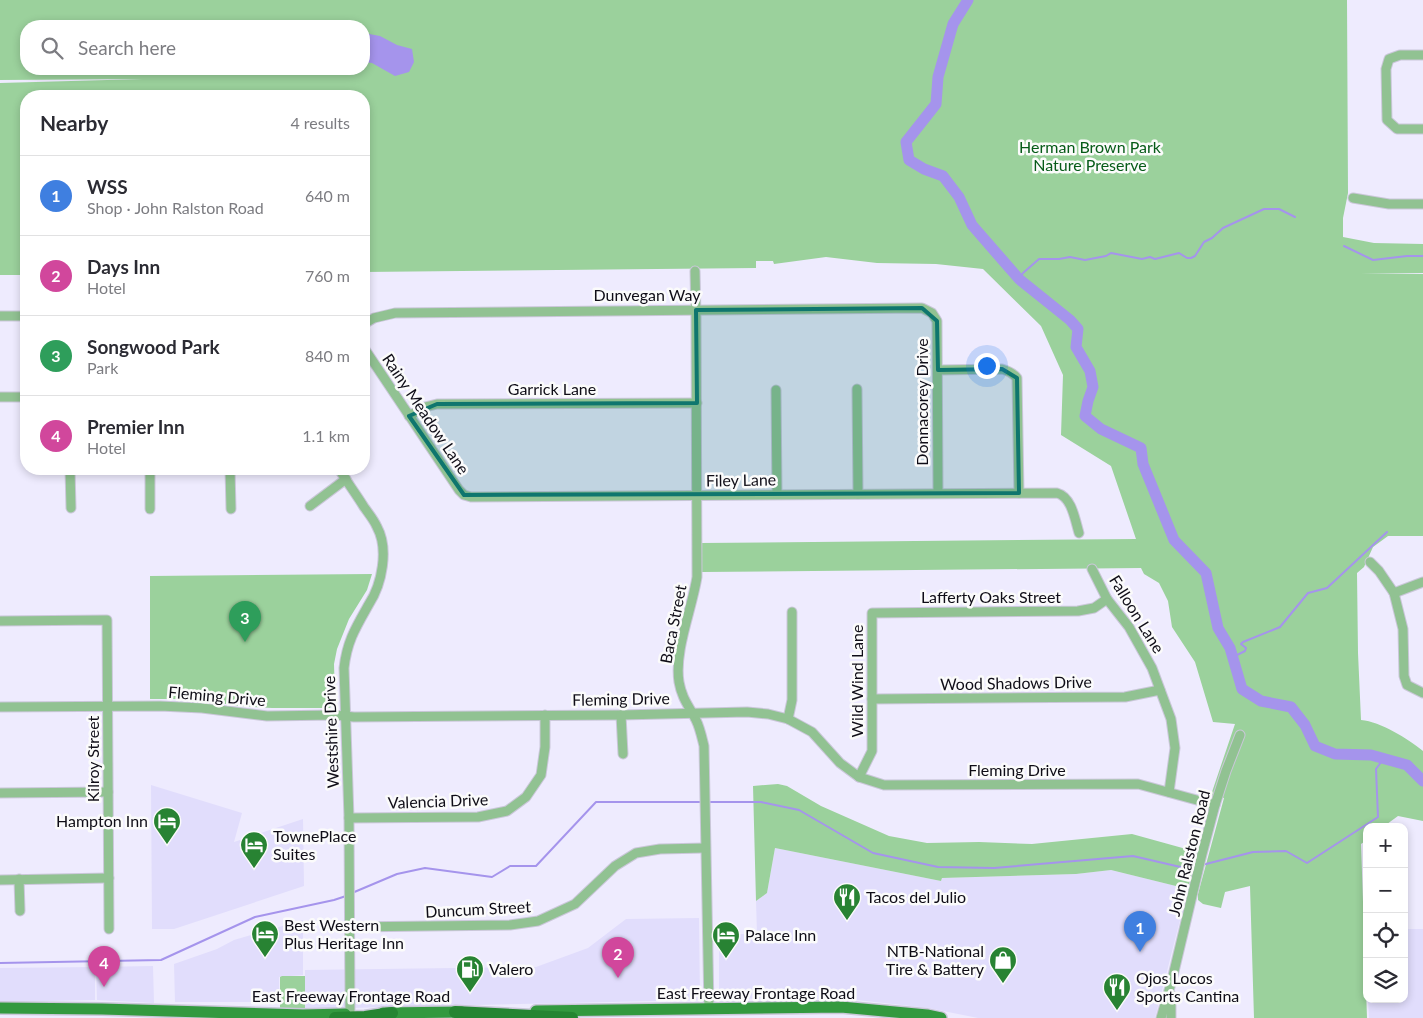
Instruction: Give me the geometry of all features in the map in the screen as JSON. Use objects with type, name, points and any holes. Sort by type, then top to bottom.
[{"type":"highway","points":[[455,1012],[572,1018]]},
{"type":"highway","points":[[335,1018],[365,1017],[392,1013]]},
{"type":"main road","name":"East Freeway Frontage Road","points":[[0,1008],[102,1008],[303,1015],[841,1007],[941,1018]]},
{"type":"street","points":[[1423,55],[1400,55],[1389,59],[1386,69],[1387,120],[1397,129],[1423,129]]},
{"type":"street","points":[[1353,198],[1388,204],[1423,204]]},
{"type":"street","name":"Baca Street","points":[[695,271],[697,577],[678,660],[679,683],[687,706],[697,722],[704,746],[709,1009]]},
{"type":"street","name":"Dunvegan Way","points":[[370,320],[395,312],[922,308],[932,313]]},
{"type":"street","name":"Donnacorey Drive","points":[[932,313],[937,321],[938,493]]},
{"type":"street","points":[[0,316],[20,316]]},
{"type":"street","name":"Rainy Meadow Lane","points":[[370,357],[464,495]]},
{"type":"street","points":[[938,370],[1002,369],[1009,371],[1017,378],[1019,493]]},
{"type":"street","points":[[857,389],[858,494]]},
{"type":"street","points":[[776,390],[777,494]]},
{"type":"street","points":[[0,397],[20,396]]},
{"type":"street","name":"Garrick Lane","points":[[409,416],[425,407],[437,404],[697,403]]},
{"type":"street","points":[[70,475],[71,508]]},
{"type":"street","points":[[150,475],[150,509]]},
{"type":"street","points":[[230,475],[231,509]]},
{"type":"street","name":"Westshire Drive","points":[[343,475],[377,527],[383,546],[380,575],[376,589],[371,603],[358,622],[346,652],[344,668],[349,818],[350,1014]]},
{"type":"street","points":[[310,506],[346,479]]},
{"type":"street","name":"Filey Lane","points":[[464,495],[472,497],[1057,493],[1062,494],[1068,500],[1079,533]]},
{"type":"street","points":[[1370,562],[1379,571],[1394,593],[1403,629],[1404,676],[1407,685],[1423,693]]},
{"type":"street","name":"Falloon Lane","points":[[1092,569],[1107,599],[1129,627],[1152,668],[1171,719],[1175,748],[1169,792]]},
{"type":"street","points":[[1394,593],[1423,582]]},
{"type":"street","name":"Lafferty Oaks Street","points":[[872,613],[1078,611],[1094,608],[1107,599]]},
{"type":"street","points":[[788,718],[792,700],[792,612]]},
{"type":"street","name":"Wild Wind Lane","points":[[859,777],[872,751],[872,613]]},
{"type":"street","name":"Kilroy Street","points":[[0,621],[107,620],[109,929]]},
{"type":"street","name":"Wood Shadows Drive","points":[[872,700],[1125,697],[1160,690]]},
{"type":"street","name":"Fleming Drive","points":[[0,707],[160,706],[202,708],[267,716],[334,715],[354,717],[747,712],[788,718],[812,732],[840,763],[859,777],[884,785],[1138,784],[1216,805]]},
{"type":"street","name":"Valencia Drive","points":[[349,818],[478,817],[507,812],[526,796],[541,775],[545,747],[544,715]]},
{"type":"street","points":[[621,715],[622,754]]},
{"type":"street","name":"John Ralston Road","points":[[1161,1018],[1202,854],[1226,771],[1240,735]]},
{"type":"street","points":[[0,793],[108,792]]},
{"type":"street","name":"Duncum Street","points":[[350,927],[510,925],[538,922],[574,904],[615,866],[636,853],[660,849],[706,848]]},
{"type":"street","points":[[0,880],[109,878]]},
{"type":"street","points":[[19,880],[20,911]]},
{"type":"street","name":"John Ralston Road","points":[[1170,1018],[1172,980]]},
{"type":"highlighted area","points":[[922,308],[937,321],[938,370],[1002,369],[1017,378],[1019,493],[464,495],[409,416],[437,404],[697,403],[696,310]]},
{"type":"shaded area","points":[[370,34],[380,36],[397,45],[412,49],[414,62],[409,72],[395,76],[370,63]]},
{"type":"shaded area","points":[[151,785],[242,813],[234,842],[303,819],[304,886],[174,929],[152,929]]},
{"type":"shaded area","points":[[775,848],[941,881],[942,878],[1076,874],[1111,870],[1188,889],[1155,1018],[978,1018],[928,1008],[857,1000],[724,999],[719,993],[719,934],[757,934],[756,901],[767,893]]},
{"type":"shaded area","points":[[699,918],[700,1000],[305,1009],[305,970],[536,967],[588,948],[626,919]]},
{"type":"shaded area","points":[[303,920],[303,975],[279,977],[279,1002],[175,1002],[174,964],[217,949],[234,940]]},
{"type":"shaded area","points":[[1408,929],[1423,929],[1423,1018],[1369,1018],[1368,1003],[1408,1003]]},
{"type":"shaded area","points":[[153,966],[154,1003],[97,1000],[96,967]]},
{"type":"shaded area","points":[[95,967],[95,1000],[0,1002],[0,968]]},
{"type":"green space","name":"Herman Brown Park Nature Preserve","points":[[0,0],[1347,0],[1348,193],[1343,218],[1343,237],[1374,243],[1423,244],[1423,273],[1361,274],[1423,274],[1423,536],[1388,536],[1373,547],[1364,567],[1357,573],[1361,720],[1369,721],[1394,731],[1423,751],[1423,821],[1398,816],[1388,823],[1363,823],[1363,843],[1361,844],[1363,1003],[1366,1003],[1367,1018],[1254,1018],[1250,886],[1225,892],[1221,908],[1203,904],[1198,900],[1224,798],[1211,795],[1235,724],[1213,722],[1195,662],[1172,627],[1168,601],[1159,583],[1144,574],[1141,568],[702,572],[701,543],[1136,539],[1111,466],[1061,435],[1063,375],[1041,326],[983,269],[936,264],[877,263],[826,257],[774,264],[773,261],[756,261],[756,268],[370,272],[370,90],[20,90],[20,275],[0,275],[0,83],[143,79],[0,80]]},
{"type":"green space","points":[[372,574],[367,590],[349,619],[337,649],[334,664],[335,700],[330,708],[272,708],[239,706],[193,699],[150,699],[150,576]]},
{"type":"green space","points":[[778,784],[787,786],[821,806],[889,836],[927,843],[1032,844],[1132,834],[1197,852],[1188,889],[1111,870],[1076,874],[942,878],[941,881],[775,848],[767,893],[756,901],[753,786]]},
{"type":"green space","points":[[305,976],[305,1009],[280,1009],[280,977]]},
{"type":"waterway","points":[[968,0],[953,24],[938,77],[936,104],[906,142],[909,160],[924,169],[943,176],[959,197],[972,225],[1019,279],[1070,320],[1078,329],[1076,347],[1090,371],[1093,387],[1085,416],[1101,429],[1141,448],[1143,464],[1174,540],[1206,573],[1218,628],[1230,648],[1242,689],[1261,701],[1291,707],[1305,725],[1315,746],[1335,754],[1371,755],[1407,765],[1423,781]]},
{"type":"waterway","points":[[1019,279],[1039,259],[1070,257],[1085,260],[1106,256],[1111,253],[1142,259],[1150,257],[1155,259],[1179,253],[1187,258],[1191,258],[1195,256],[1204,242],[1212,238],[1223,228],[1264,209],[1279,209],[1295,217]]},
{"type":"waterway","points":[[1344,246],[1373,260],[1423,256]]},
{"type":"waterway","points":[[1233,658],[1245,651],[1246,648],[1241,644],[1243,642],[1280,627],[1308,593],[1327,588],[1387,532]]},
{"type":"waterway","points":[[1202,865],[1253,852],[1286,851],[1307,863],[1378,817],[1376,769],[1384,758]]},
{"type":"waterway","points":[[352,893],[397,874],[425,868],[492,877],[510,866],[536,866],[596,802],[701,802]]},
{"type":"waterway","points":[[708,802],[761,802],[799,810],[873,853],[938,867],[994,868],[1133,856],[1189,869],[1194,867]]},
{"type":"waterway","points":[[0,963],[161,960],[255,917],[346,896]]},
{"type":"place","name":"Songwood Park","points":[[245,642]]},
{"type":"place","name":"Hampton Inn","points":[[167,845]]},
{"type":"place","name":"TownePlace Suites","points":[[254,869]]},
{"type":"place","name":"Tacos del Julio","points":[[847,921]]},
{"type":"place","name":"WSS","points":[[1140,952]]},
{"type":"place","name":"Best Western Plus Heritage Inn","points":[[265,958]]},
{"type":"place","name":"Palace Inn","points":[[726,959]]},
{"type":"place","name":"Days Inn","points":[[618,978]]},
{"type":"place","name":"NTB-National Tire & Battery","points":[[1003,984]]},
{"type":"place","name":"Premier Inn","points":[[104,987]]},
{"type":"place","name":"Valero","points":[[470,993]]},
{"type":"place","name":"Ojos Locos Sports Cantina","points":[[1117,1011]]}]
